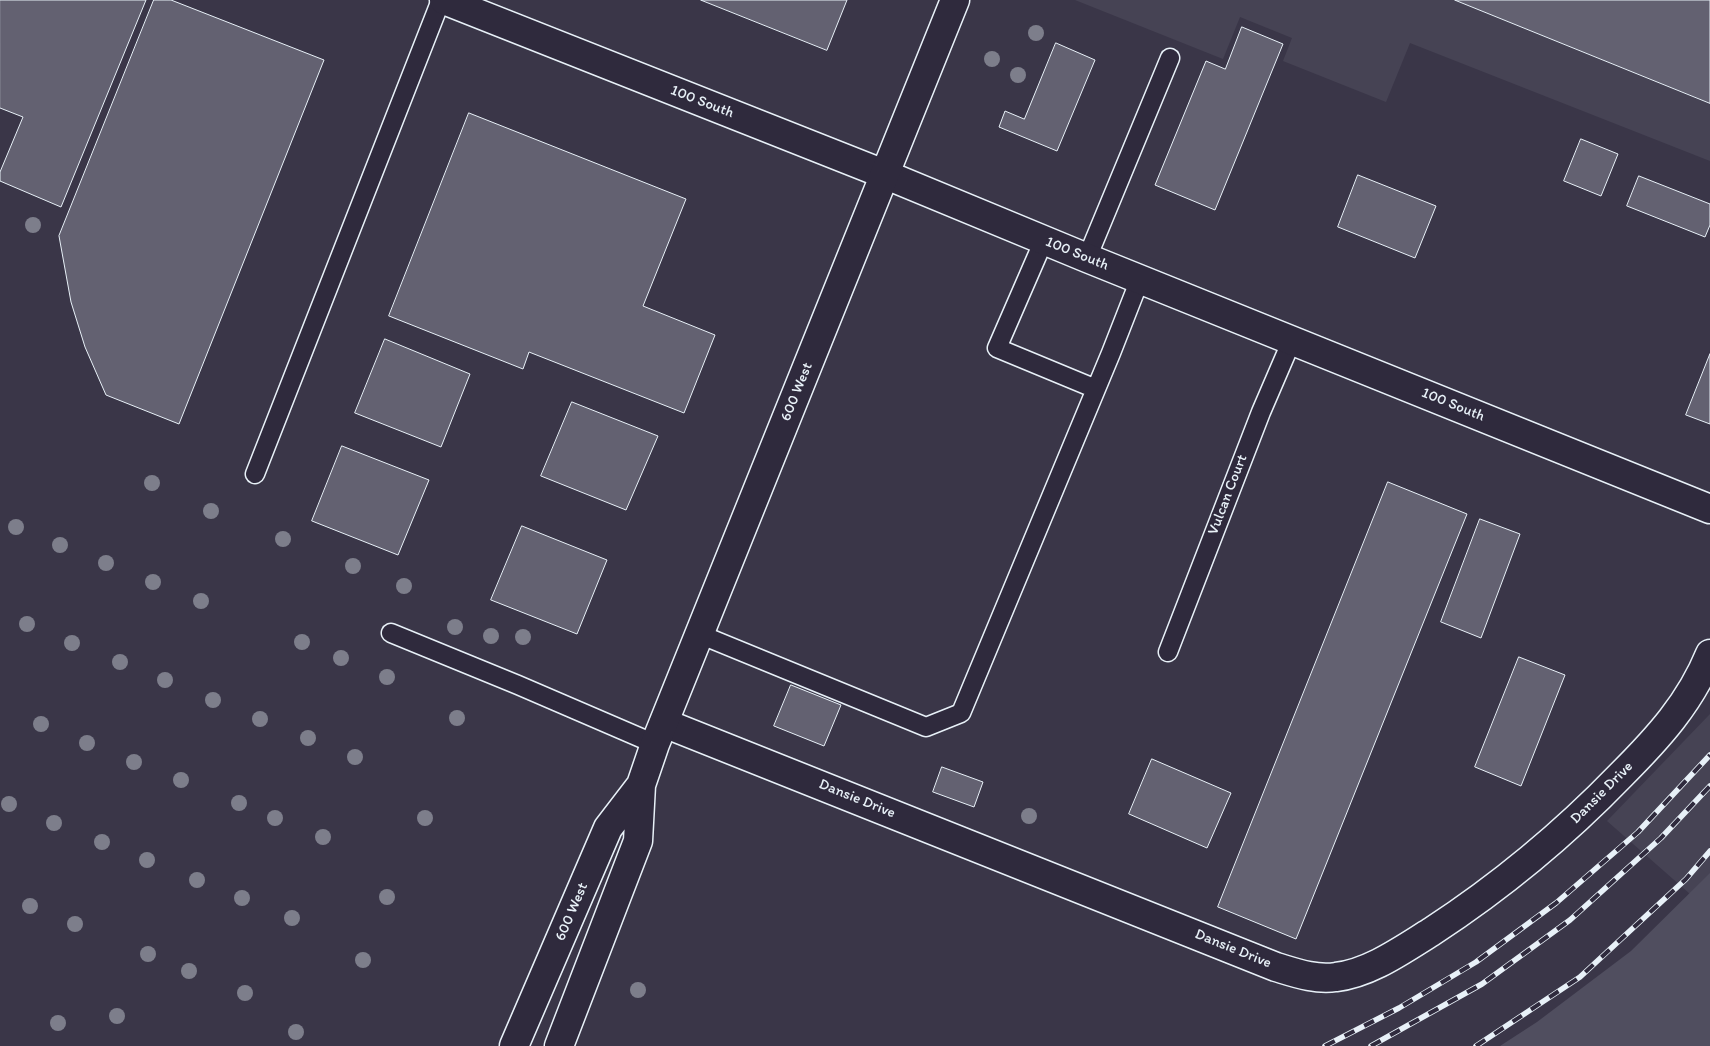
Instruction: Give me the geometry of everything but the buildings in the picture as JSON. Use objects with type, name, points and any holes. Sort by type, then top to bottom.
[{"type":"street","name":"100 South","points":[[442,0],[884,174],[1087,258],[1710,509]]},
{"type":"street","name":"600 West","points":[[559,1046],[638,840],[641,785],[659,734],[955,0]]},
{"type":"street","name":"Dansie Drive","points":[[659,734],[1276,967],[1303,976],[1318,978],[1336,977],[1368,969],[1414,942],[1463,910],[1515,872],[1573,823],[1658,737],[1690,695],[1703,672],[1710,654]]},
{"type":"street","name":"600 West","points":[[514,1046],[608,828],[641,785]]},
{"type":"lane","points":[[255,474],[442,0]]},
{"type":"lane","points":[[1087,258],[1170,58]]},
{"type":"lane","points":[[1044,240],[998,348],[1096,389]]},
{"type":"lane","points":[[699,634],[926,727],[961,713],[1140,279]]},
{"type":"lane","name":"Vulcan Court","points":[[1168,652],[1261,412],[1292,340]]},
{"type":"lane","points":[[391,633],[518,685],[659,734]]},
{"type":"shaded area","points":[[1075,0],[1710,0],[1710,161],[1410,43],[1386,102],[1283,61],[1292,38],[1240,17],[1223,59]]},
{"type":"shaded area","points":[[1710,714],[1710,910],[1607,821]]},
{"type":"shaded area","points":[[1710,873],[1710,1046],[1500,1046],[1537,1022],[1631,951]]},
{"type":"railway","points":[[1325,1046],[1399,1008],[1476,962],[1556,903],[1638,832],[1710,755]]},
{"type":"railway","points":[[1371,1046],[1482,984],[1570,920],[1661,838],[1710,786]]},
{"type":"railway","points":[[1476,1046],[1580,977],[1686,879],[1710,851]]}]
